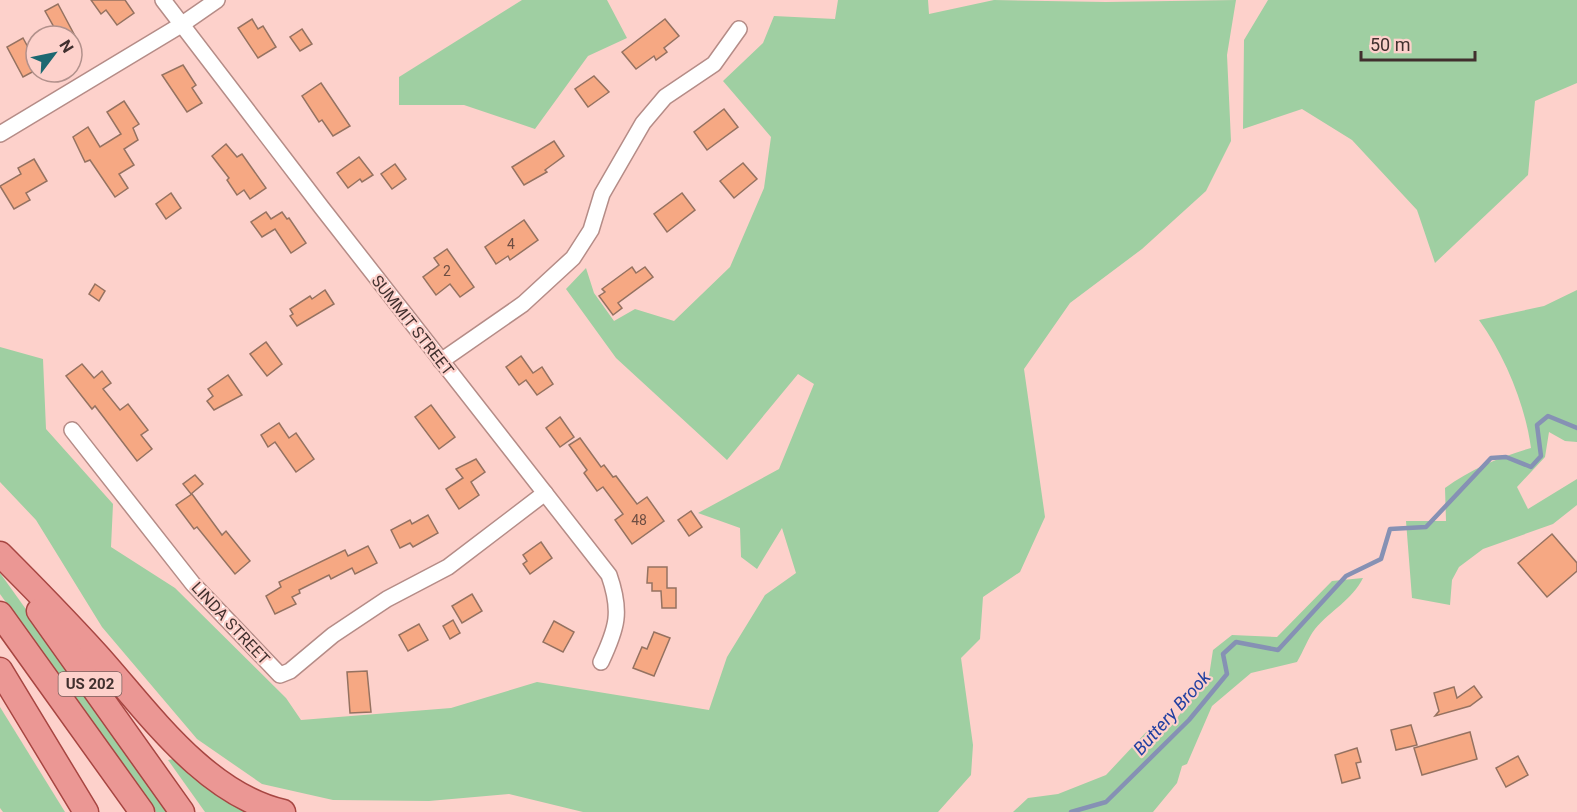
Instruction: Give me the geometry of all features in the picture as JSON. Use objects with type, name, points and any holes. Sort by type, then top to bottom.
[{"type":"main road","name":"US 202","points":[[0,554],[182,812]]},
{"type":"main road","points":[[0,554],[97,654],[179,746],[238,793],[283,812]]},
{"type":"main road","name":"US 202","points":[[0,614],[142,812]]},
{"type":"main road","points":[[0,670],[86,812]]},
{"type":"street","name":"SUMMIT STREET","points":[[163,0],[609,575],[616,595],[618,616],[614,634],[601,662]]},
{"type":"street","points":[[0,134],[182,25],[217,0]]},
{"type":"street","points":[[441,361],[523,304],[573,258],[591,230],[602,194],[643,123],[665,97],[714,64],[739,29]]},
{"type":"street","name":"LINDA STREET","points":[[72,430],[193,584],[280,675],[290,671],[333,635],[387,599],[448,567],[545,493]]},
{"type":"green space","points":[[522,0],[607,0],[627,38],[588,56],[535,129],[464,105],[399,105],[399,77]]},
{"type":"green space","points":[[838,0],[928,0],[929,14],[994,0],[1106,2],[1236,0],[1227,55],[1231,141],[1206,191],[1142,249],[1070,303],[1024,369],[1045,517],[1020,572],[983,597],[980,639],[961,658],[973,745],[971,775],[938,812],[583,812],[509,794],[429,801],[333,800],[262,784],[197,739],[102,627],[36,520],[0,482],[0,347],[43,359],[46,429],[113,504],[111,547],[175,588],[286,698],[301,720],[451,708],[537,682],[709,710],[727,657],[765,595],[796,573],[782,528],[757,569],[741,557],[740,528],[698,513],[779,469],[814,384],[798,374],[727,460],[616,358],[566,289],[586,268],[594,293],[614,321],[635,309],[674,321],[730,267],[764,188],[771,137],[723,81],[763,43],[774,16],[835,19]]},
{"type":"green space","points":[[1268,0],[1577,0],[1577,83],[1535,101],[1528,175],[1435,263],[1417,210],[1352,140],[1302,109],[1243,129],[1244,40]]},
{"type":"green space","points":[[1577,290],[1577,442],[1565,441],[1549,432],[1545,457],[1517,487],[1528,509],[1577,479],[1577,505],[1553,524],[1483,549],[1459,567],[1452,580],[1450,605],[1412,598],[1406,521],[1446,521],[1445,488],[1486,464],[1531,448],[1519,398],[1497,349],[1479,320],[1544,306]]},
{"type":"green space","points":[[0,573],[171,812],[156,812],[0,594]]},
{"type":"green space","points":[[1363,578],[1353,593],[1315,629],[1297,662],[1251,673],[1212,706],[1187,764],[1182,766],[1177,783],[1153,812],[1013,812],[1028,798],[1058,794],[1106,775],[1151,727],[1174,722],[1209,676],[1213,650],[1232,635],[1277,637],[1332,581]]},
{"type":"green space","points":[[0,707],[65,812],[3,812],[0,808]]},
{"type":"green space","points":[[178,758],[262,812],[205,812],[168,760]]},
{"type":"building","points":[[91,0],[125,0],[134,13],[117,25],[106,10],[101,14]]},
{"type":"building","points":[[58,4],[69,24],[52,24],[45,11]]},
{"type":"building","points":[[252,19],[258,29],[263,26],[276,47],[258,58],[238,28]]},
{"type":"building","points":[[665,19],[679,36],[664,48],[667,52],[656,60],[654,56],[636,69],[622,52]]},
{"type":"building","points":[[302,29],[312,44],[300,51],[290,37]]},
{"type":"building","points":[[23,38],[24,76],[23,77],[7,47]]},
{"type":"building","points":[[183,65],[196,85],[192,88],[202,103],[187,112],[162,75]]},
{"type":"building","points":[[594,76],[609,92],[588,107],[575,89]]},
{"type":"building","points":[[321,83],[350,126],[333,136],[322,120],[319,122],[302,96]]},
{"type":"building","points":[[124,101],[139,124],[133,128],[138,140],[124,149],[134,165],[119,174],[128,188],[115,197],[90,160],[85,162],[73,137],[88,127],[100,147],[121,134],[107,112]]},
{"type":"building","points":[[724,109],[738,127],[707,150],[694,132]]},
{"type":"building","points":[[554,141],[564,156],[545,170],[547,172],[524,185],[512,167]]},
{"type":"building","points":[[226,144],[237,157],[242,154],[266,188],[250,199],[244,190],[237,195],[227,180],[229,178],[212,156]]},
{"type":"building","points":[[359,157],[373,175],[362,182],[360,179],[348,188],[337,173]]},
{"type":"building","points":[[34,159],[47,181],[26,193],[30,200],[14,209],[0,186],[21,174],[18,168]]},
{"type":"building","points":[[743,163],[757,179],[734,198],[720,181]]},
{"type":"building","points":[[395,164],[406,179],[392,189],[381,174]]},
{"type":"building","points":[[171,193],[181,208],[166,219],[156,204]]},
{"type":"building","points":[[682,193],[695,210],[667,232],[654,214]]},
{"type":"building","points":[[266,212],[271,219],[282,212],[287,219],[289,218],[306,243],[291,253],[275,229],[262,237],[251,222]]},
{"type":"building","points":[[524,220],[538,240],[510,260],[508,256],[496,264],[485,247]]},
{"type":"building","points":[[447,249],[474,287],[460,297],[450,284],[436,295],[423,277],[439,265],[434,258]]},
{"type":"building","points":[[632,267],[636,273],[645,267],[653,277],[618,303],[622,308],[613,315],[599,296],[605,292],[602,289]]},
{"type":"building","points":[[95,284],[105,291],[99,301],[89,294]]},
{"type":"building","points":[[325,290],[334,304],[297,326],[290,316],[293,314],[290,309],[310,296],[312,299]]},
{"type":"building","points":[[266,342],[282,364],[267,376],[250,354]]},
{"type":"building","points":[[521,356],[533,373],[542,367],[553,384],[537,395],[526,380],[519,385],[506,367]]},
{"type":"building","points":[[82,364],[94,378],[102,371],[111,383],[103,389],[120,410],[128,404],[148,430],[141,435],[152,449],[137,461],[95,406],[92,409],[66,376]]},
{"type":"building","points":[[228,375],[242,395],[214,410],[207,401],[213,396],[208,389]]},
{"type":"building","points":[[431,405],[455,437],[439,449],[415,417]]},
{"type":"building","points":[[560,417],[574,437],[560,447],[546,428]]},
{"type":"building","points":[[279,423],[289,438],[296,433],[314,459],[296,472],[275,442],[268,447],[261,435]]},
{"type":"building","points":[[580,438],[601,467],[604,465],[613,477],[616,476],[637,504],[647,497],[664,521],[632,544],[615,520],[623,514],[603,487],[597,491],[584,473],[587,470],[569,445]]},
{"type":"building","points":[[476,459],[485,472],[471,482],[479,495],[459,509],[446,489],[463,478],[456,469]]},
{"type":"building","points":[[195,475],[203,484],[191,494],[183,484]]},
{"type":"building","points":[[192,494],[222,535],[226,531],[250,561],[235,574],[197,527],[194,529],[176,505]]},
{"type":"building","points":[[691,511],[702,527],[689,536],[678,520]]},
{"type":"building","points":[[428,515],[438,533],[413,547],[410,543],[400,548],[391,530],[410,520],[412,524]]},
{"type":"building","points":[[1552,534],[1577,563],[1577,571],[1547,597],[1518,563]]},
{"type":"building","points":[[541,542],[552,558],[530,574],[523,564],[527,561],[523,555]]},
{"type":"building","points":[[368,546],[377,563],[355,574],[352,568],[331,579],[329,575],[299,590],[300,593],[292,597],[296,604],[275,614],[266,596],[281,587],[279,582],[345,550],[348,556]]},
{"type":"building","points":[[648,567],[667,567],[667,588],[676,588],[676,608],[662,608],[661,591],[652,591],[652,583],[647,583]]},
{"type":"building","points":[[472,594],[482,611],[462,623],[452,606]]},
{"type":"building","points":[[453,620],[460,633],[450,639],[443,626]]},
{"type":"building","points":[[554,621],[574,632],[563,652],[543,642]]},
{"type":"building","points":[[419,624],[428,640],[408,651],[399,635]]},
{"type":"building","points":[[654,632],[670,638],[654,676],[633,668],[642,647],[647,649]]},
{"type":"building","points":[[367,671],[371,712],[350,713],[347,672]]},
{"type":"building","points":[[1474,686],[1482,697],[1470,706],[1435,716],[1439,711],[1434,693],[1454,687],[1457,698]]},
{"type":"building","points":[[1411,725],[1417,745],[1396,750],[1391,730]]},
{"type":"building","points":[[1470,732],[1477,759],[1422,775],[1414,748]]},
{"type":"building","points":[[1357,748],[1361,762],[1356,763],[1360,778],[1342,783],[1335,755]]},
{"type":"building","points":[[1518,756],[1528,775],[1506,787],[1496,768]]},
{"type":"waterway","name":"Buttery Brook","points":[[1071,812],[1106,802],[1189,720],[1227,674],[1223,654],[1236,642],[1278,650],[1346,576],[1381,559],[1390,529],[1426,527],[1491,458],[1506,457],[1531,467],[1541,456],[1537,425],[1548,416],[1577,428]]}]
